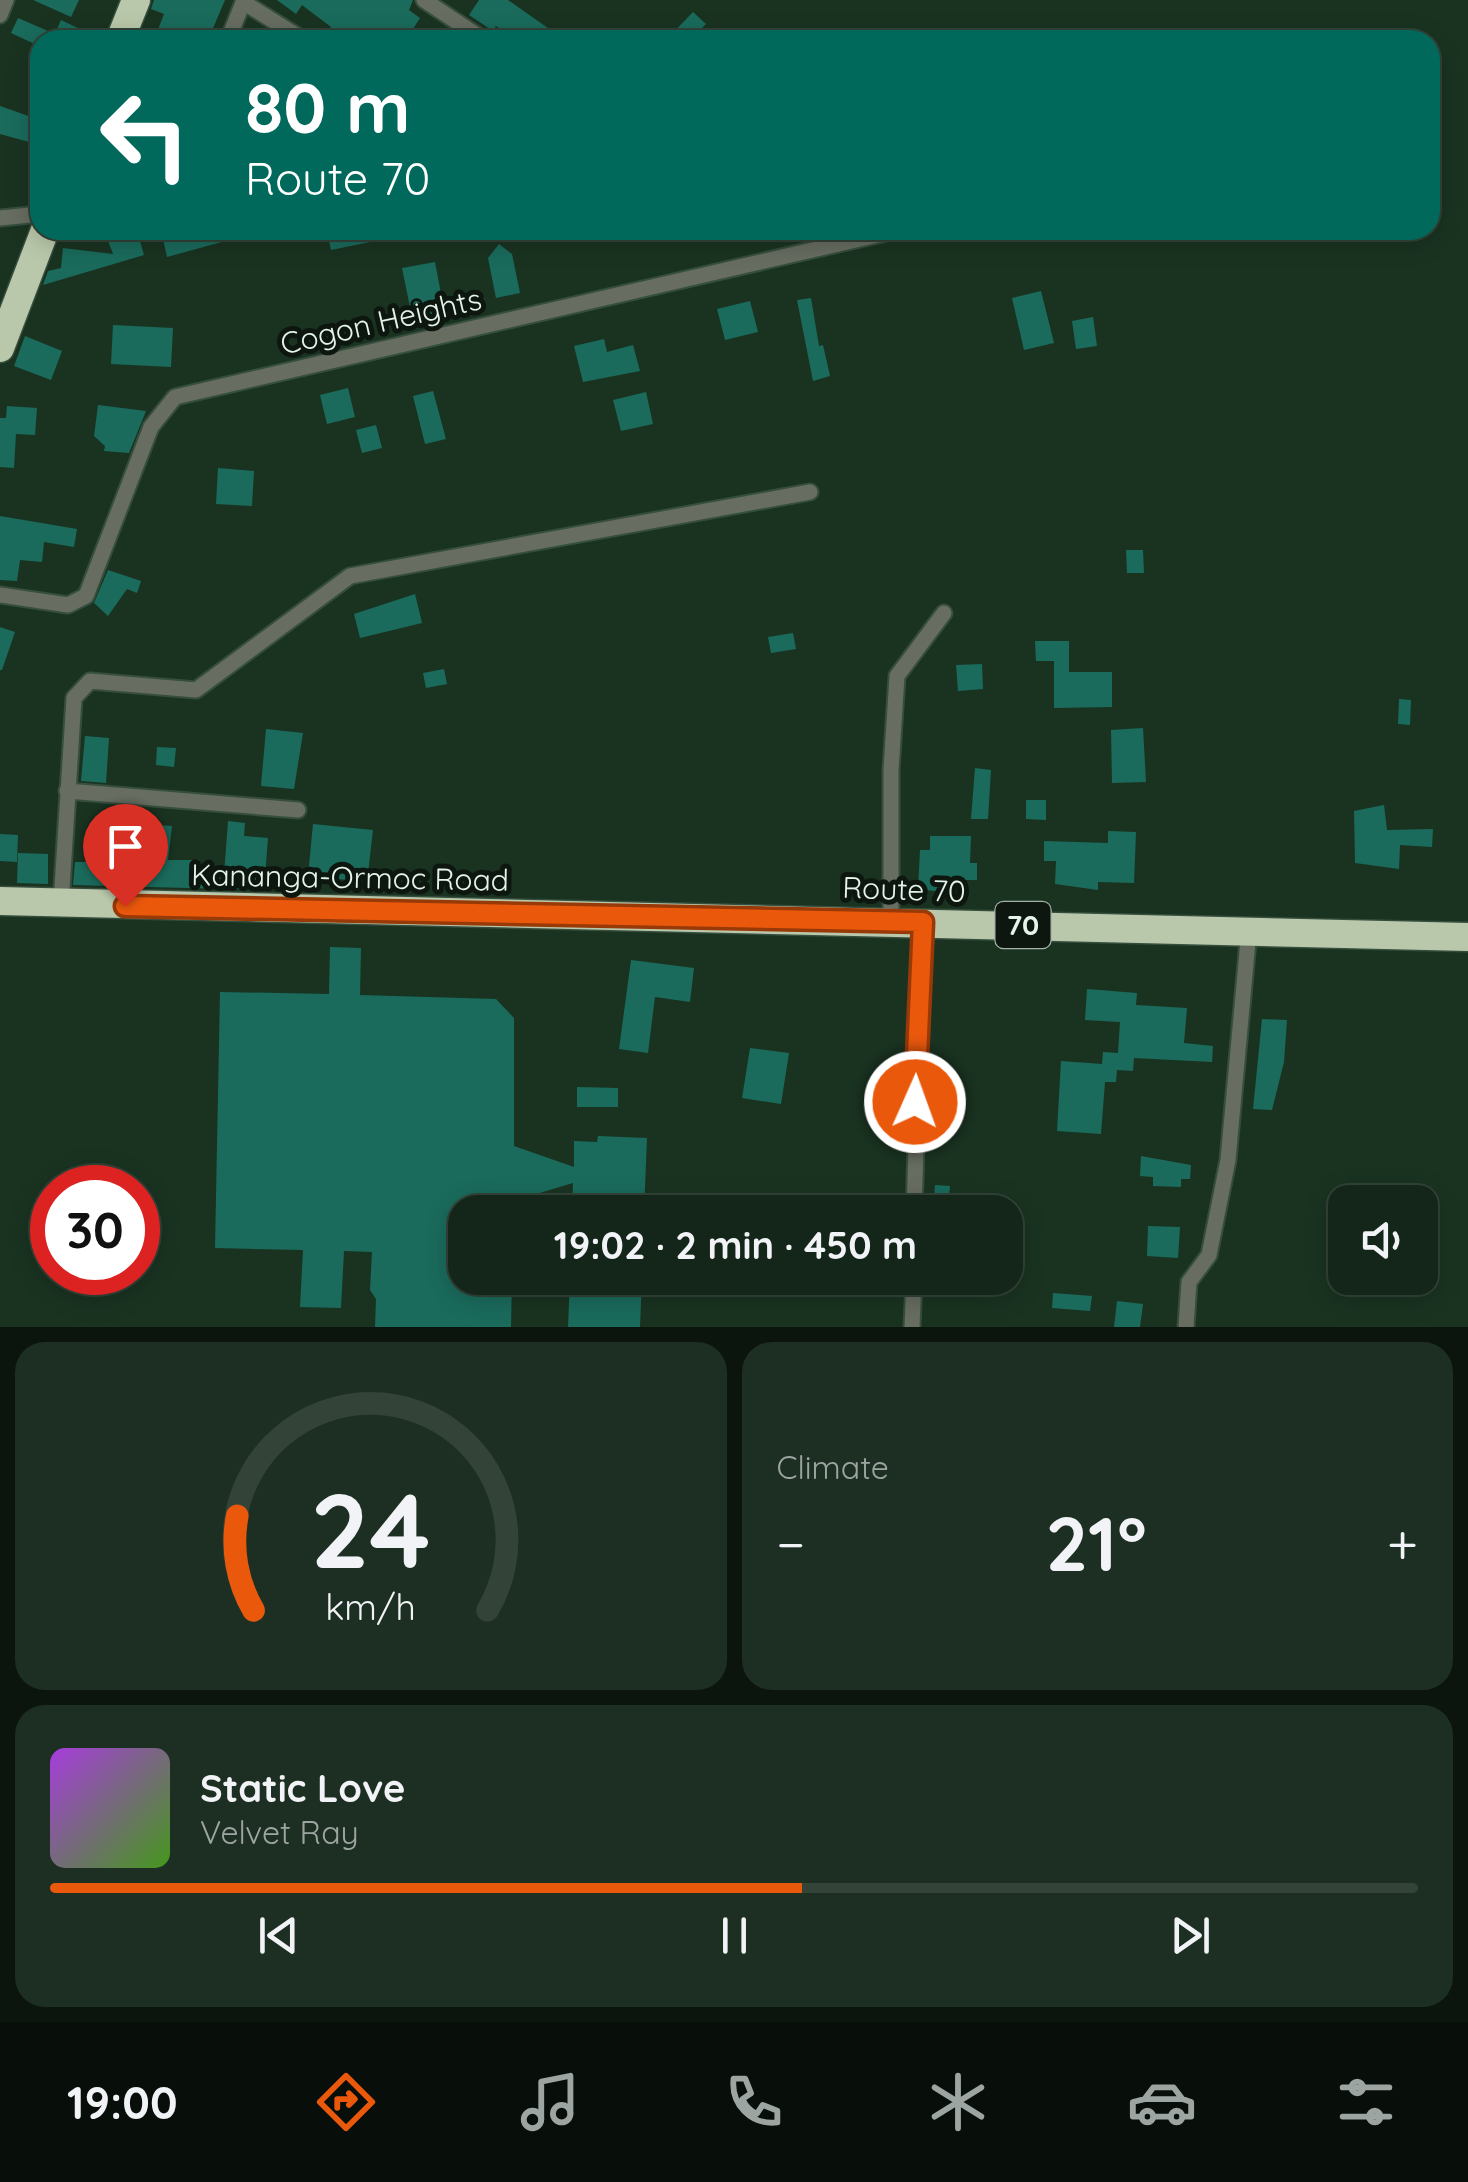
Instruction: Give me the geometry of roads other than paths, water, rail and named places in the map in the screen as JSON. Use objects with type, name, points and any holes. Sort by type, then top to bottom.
[{"type":"highway","points":[[124,30],[136,0]]},
{"type":"highway","points":[[0,348],[40,240]]},
{"type":"highway","name":"Kananga-Ormoc Road","points":[[0,901],[579,915]]},
{"type":"highway","name":"Route 70","points":[[579,915],[1468,937]]},
{"type":"street","points":[[0,15],[6,0]]},
{"type":"street","points":[[424,0],[469,30]]},
{"type":"street","points":[[232,30],[243,1],[288,30]]},
{"type":"street","points":[[0,218],[30,215]]},
{"type":"street","name":"Cogon Heights","points":[[0,595],[68,605],[86,596],[151,427],[175,397],[857,240]]},
{"type":"street","points":[[61,904],[74,698],[90,681],[196,690],[350,576],[810,492]]},
{"type":"street","points":[[890,921],[891,770],[897,676],[944,612]]},
{"type":"street","points":[[67,791],[298,810]]},
{"type":"street","points":[[915,1195],[923,922]]},
{"type":"street","points":[[1186,1327],[1189,1282],[1209,1255],[1228,1160],[1248,930]]},
{"type":"street","points":[[912,1327],[913,1295]]}]
